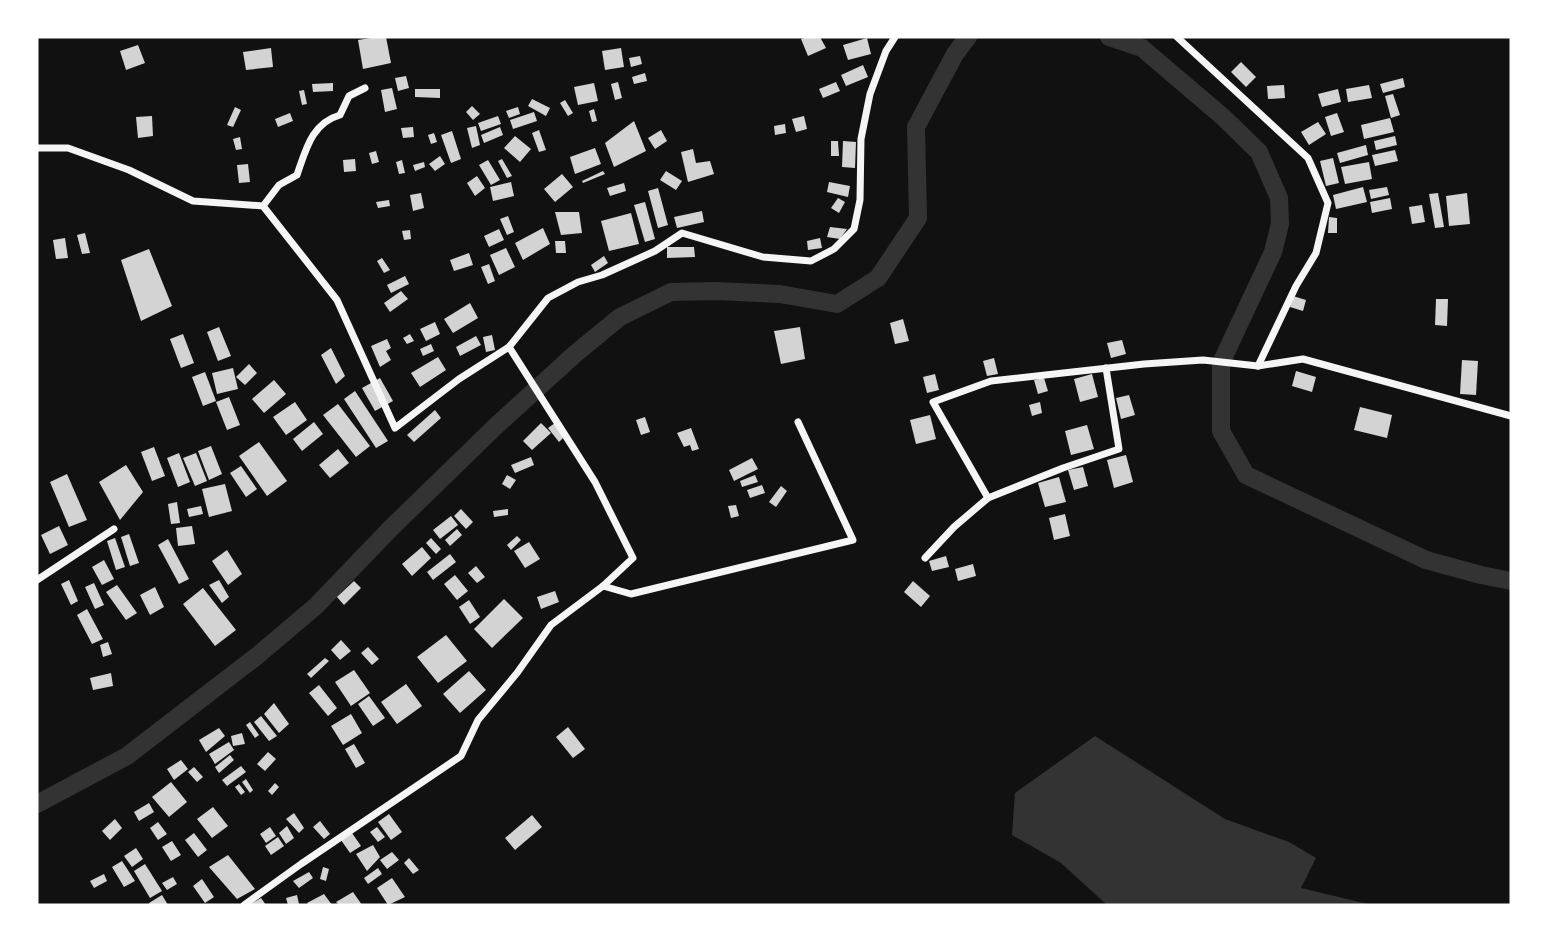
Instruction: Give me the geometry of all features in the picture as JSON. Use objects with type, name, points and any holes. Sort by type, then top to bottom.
[{"type":"street","points":[[37,148],[68,148],[129,170],[193,201],[263,206],[337,300],[395,428],[458,379],[509,347],[548,298],[578,282],[602,275],[655,251],[682,233],[763,257],[811,261],[834,249],[854,229],[860,200],[861,139],[870,94],[886,51],[895,37]]},
{"type":"street","points":[[1177,37],[1308,158],[1328,203],[1316,253],[1296,286],[1258,366]]},
{"type":"street","points":[[263,206],[279,184],[297,175],[307,144],[317,128],[327,118],[340,115],[349,96],[365,88]]},
{"type":"street","points":[[244,905],[461,756],[478,720],[551,625],[603,586],[633,558],[595,482],[509,347]]},
{"type":"street","points":[[988,498],[933,402],[991,381],[1203,360],[1258,366],[1303,359],[1511,416]]},
{"type":"street","points":[[925,558],[954,527],[988,498],[1119,449],[1106,368]]},
{"type":"street","points":[[603,586],[631,594],[853,540],[798,422]]},
{"type":"street","points":[[37,580],[114,529]]},
{"type":"shaded area","points":[[1095,736],[1225,819],[1289,842],[1316,858],[1301,888],[1372,905],[1107,905],[1061,863],[1012,835],[1015,793]]},
{"type":"building","points":[[386,37],[391,63],[363,69],[358,40]]},
{"type":"building","points":[[820,37],[826,48],[808,56],[801,39]]},
{"type":"building","points":[[867,38],[871,54],[848,60],[843,45]]},
{"type":"building","points":[[138,45],[145,63],[126,70],[120,51]]},
{"type":"building","points":[[271,48],[273,67],[246,70],[243,52]]},
{"type":"building","points":[[621,48],[624,67],[605,70],[602,51]]},
{"type":"building","points":[[640,56],[642,64],[631,67],[629,58]]},
{"type":"building","points":[[1241,62],[1256,77],[1246,87],[1231,72]]},
{"type":"building","points":[[863,65],[868,77],[846,86],[841,75]]},
{"type":"building","points":[[645,73],[647,81],[634,84],[632,77]]},
{"type":"building","points":[[406,76],[409,88],[398,91],[395,78]]},
{"type":"building","points":[[1403,78],[1405,87],[1383,93],[1380,84]]},
{"type":"building","points":[[618,82],[622,98],[615,100],[611,84]]},
{"type":"building","points":[[836,82],[840,91],[823,98],[819,89]]},
{"type":"building","points":[[333,83],[333,91],[313,92],[312,84]]},
{"type":"building","points":[[594,83],[598,101],[578,105],[574,87]]},
{"type":"building","points":[[1284,85],[1285,98],[1268,99],[1267,86]]},
{"type":"building","points":[[1369,85],[1372,98],[1348,102],[1346,89]]},
{"type":"building","points":[[392,88],[397,109],[385,112],[381,90]]},
{"type":"building","points":[[415,89],[440,89],[440,98],[415,97]]},
{"type":"building","points":[[1338,89],[1341,102],[1322,107],[1318,94]]},
{"type":"building","points":[[304,90],[307,104],[302,105],[299,91]]},
{"type":"building","points":[[1393,94],[1400,115],[1391,118],[1385,96]]},
{"type":"building","points":[[532,99],[550,108],[546,116],[528,106]]},
{"type":"building","points":[[565,100],[573,113],[568,116],[560,103]]},
{"type":"building","points":[[472,106],[480,114],[473,120],[466,112]]},
{"type":"building","points":[[235,107],[241,110],[233,127],[227,125]]},
{"type":"building","points":[[518,107],[520,114],[509,118],[506,111]]},
{"type":"building","points":[[594,109],[597,121],[592,122],[589,111]]},
{"type":"building","points":[[534,112],[537,121],[513,129],[510,120]]},
{"type":"building","points":[[290,113],[293,121],[278,127],[275,119]]},
{"type":"building","points":[[1337,113],[1344,132],[1331,136],[1325,117]]},
{"type":"building","points":[[152,116],[153,136],[138,138],[136,117]]},
{"type":"building","points":[[498,116],[501,124],[481,131],[478,123]]},
{"type":"building","points":[[804,116],[807,129],[796,132],[792,119]]},
{"type":"building","points":[[1390,118],[1394,132],[1364,139],[1361,125]]},
{"type":"building","points":[[634,121],[646,151],[614,167],[605,143]]},
{"type":"building","points":[[1318,122],[1326,134],[1309,145],[1301,132]]},
{"type":"building","points":[[785,124],[786,133],[775,135],[774,126]]},
{"type":"building","points":[[476,126],[480,145],[472,148],[467,128]]},
{"type":"building","points":[[413,127],[414,137],[403,138],[401,128]]},
{"type":"building","points":[[500,127],[503,135],[484,143],[481,135]]},
{"type":"building","points":[[539,130],[546,150],[539,152],[532,133]]},
{"type":"building","points":[[661,130],[667,141],[655,149],[648,138]]},
{"type":"building","points":[[452,131],[461,159],[451,163],[441,135]]},
{"type":"building","points":[[434,133],[437,142],[431,144],[428,135]]},
{"type":"building","points":[[515,136],[531,149],[520,162],[504,148]]},
{"type":"building","points":[[1395,136],[1397,145],[1376,150],[1374,141]]},
{"type":"building","points":[[240,137],[242,149],[236,150],[233,139]]},
{"type":"building","points":[[831,141],[838,141],[839,156],[831,156]]},
{"type":"building","points":[[843,141],[856,142],[855,168],[842,167]]},
{"type":"building","points":[[1366,145],[1368,155],[1340,163],[1337,153]]},
{"type":"building","points":[[595,148],[601,164],[575,174],[570,157]]},
{"type":"building","points":[[693,149],[696,163],[710,161],[714,174],[688,182],[681,152]]},
{"type":"building","points":[[1395,150],[1398,161],[1375,166],[1372,155]]},
{"type":"building","points":[[376,151],[379,162],[372,164],[369,153]]},
{"type":"building","points":[[440,156],[445,164],[435,171],[429,164]]},
{"type":"building","points":[[1333,158],[1339,183],[1326,186],[1320,161]]},
{"type":"building","points":[[355,159],[356,171],[344,172],[343,160]]},
{"type":"building","points":[[502,159],[512,176],[507,178],[498,161]]},
{"type":"building","points":[[402,160],[405,173],[399,174],[396,162]]},
{"type":"building","points":[[488,160],[500,180],[491,185],[479,165]]},
{"type":"building","points":[[424,162],[425,167],[415,171],[413,165]]},
{"type":"building","points":[[1369,162],[1372,179],[1345,184],[1341,167]]},
{"type":"building","points":[[248,164],[250,182],[239,183],[237,165]]},
{"type":"building","points":[[603,171],[605,174],[583,183],[582,181]]},
{"type":"building","points":[[666,171],[682,181],[676,190],[660,180]]},
{"type":"building","points":[[562,174],[573,187],[555,202],[544,189]]},
{"type":"building","points":[[477,176],[485,188],[475,196],[467,183]]},
{"type":"building","points":[[511,182],[514,196],[493,201],[490,187]]},
{"type":"building","points":[[829,182],[850,186],[848,197],[827,192]]},
{"type":"building","points":[[624,183],[626,191],[610,196],[607,188]]},
{"type":"building","points":[[1363,187],[1367,202],[1336,209],[1333,195]]},
{"type":"building","points":[[1387,187],[1389,195],[1371,199],[1369,190]]},
{"type":"building","points":[[658,188],[668,225],[658,228],[648,191]]},
{"type":"building","points":[[421,193],[424,208],[413,211],[410,195]]},
{"type":"building","points":[[1438,193],[1444,227],[1435,228],[1429,194]]},
{"type":"building","points":[[1467,193],[1470,224],[1449,226],[1446,196]]},
{"type":"building","points":[[838,198],[845,202],[839,213],[831,208]]},
{"type":"building","points":[[1390,198],[1392,209],[1372,213],[1370,202]]},
{"type":"building","points":[[389,200],[390,206],[378,208],[376,202]]},
{"type":"building","points":[[645,202],[655,239],[645,242],[634,205]]},
{"type":"building","points":[[1422,205],[1425,222],[1412,224],[1409,207]]},
{"type":"building","points":[[702,211],[704,222],[677,228],[674,217]]},
{"type":"building","points":[[555,212],[579,212],[582,233],[561,235]]},
{"type":"building","points":[[631,213],[639,244],[609,251],[601,221]]},
{"type":"building","points":[[508,216],[514,232],[507,235],[500,219]]},
{"type":"building","points":[[1329,217],[1337,218],[1337,233],[1328,233]]},
{"type":"building","points":[[830,227],[847,229],[840,239],[827,237]]},
{"type":"building","points":[[543,228],[550,244],[523,260],[515,243]]},
{"type":"building","points":[[499,229],[504,240],[489,247],[484,236]]},
{"type":"building","points":[[410,230],[411,239],[404,240],[402,231]]},
{"type":"building","points":[[85,233],[90,253],[82,254],[77,235]]},
{"type":"building","points":[[65,238],[68,258],[56,259],[53,240]]},
{"type":"building","points":[[820,238],[822,248],[808,250],[807,241]]},
{"type":"building","points":[[555,241],[565,241],[566,253],[556,253]]},
{"type":"building","points":[[667,247],[694,247],[695,257],[667,258]]},
{"type":"building","points":[[506,248],[515,267],[499,275],[490,255]]},
{"type":"building","points":[[149,249],[172,306],[141,321],[121,260]]},
{"type":"building","points":[[469,253],[473,265],[454,271],[450,260]]},
{"type":"building","points":[[604,256],[608,263],[595,272],[591,265]]},
{"type":"building","points":[[382,258],[390,270],[384,273],[377,261]]},
{"type":"building","points":[[489,264],[495,281],[488,284],[481,267]]},
{"type":"building","points":[[405,276],[409,284],[391,293],[387,285]]},
{"type":"building","points":[[401,291],[408,299],[390,312],[384,303]]},
{"type":"building","points":[[1293,296],[1306,300],[1303,311],[1290,307]]},
{"type":"building","points":[[1436,299],[1448,299],[1447,326],[1435,325]]},
{"type":"building","points":[[470,303],[478,318],[453,333],[444,319]]},
{"type":"building","points":[[903,319],[909,341],[895,344],[890,323]]},
{"type":"building","points":[[435,322],[440,334],[426,341],[420,329]]},
{"type":"building","points":[[219,327],[231,356],[218,361],[207,332]]},
{"type":"building","points":[[800,327],[805,359],[781,364],[774,331]]},
{"type":"building","points":[[183,334],[194,363],[181,368],[170,339]]},
{"type":"building","points":[[410,334],[414,341],[407,344],[403,338]]},
{"type":"building","points":[[492,335],[495,350],[486,352],[483,337]]},
{"type":"building","points":[[476,336],[481,345],[460,356],[456,347]]},
{"type":"building","points":[[387,339],[391,348],[386,351],[391,360],[380,367],[371,346]]},
{"type":"building","points":[[1122,340],[1126,354],[1111,358],[1107,343]]},
{"type":"building","points":[[431,344],[434,351],[423,356],[420,349]]},
{"type":"building","points":[[331,348],[345,376],[336,384],[321,355]]},
{"type":"building","points":[[438,357],[446,370],[420,387],[411,373]]},
{"type":"building","points":[[994,358],[998,374],[987,376],[983,361]]},
{"type":"building","points":[[1462,360],[1478,361],[1476,395],[1460,394]]},
{"type":"building","points":[[249,364],[257,373],[245,385],[236,377]]},
{"type":"building","points":[[233,368],[238,389],[217,394],[212,373]]},
{"type":"building","points":[[1296,371],[1316,377],[1312,392],[1292,386]]},
{"type":"building","points":[[205,372],[216,401],[203,406],[192,377]]},
{"type":"building","points":[[935,374],[939,390],[927,393],[923,377]]},
{"type":"building","points":[[1092,374],[1098,397],[1080,402],[1074,379]]},
{"type":"building","points":[[380,378],[393,401],[375,411],[362,388]]},
{"type":"building","points":[[1044,378],[1048,391],[1038,394],[1034,380]]},
{"type":"building","points":[[274,380],[286,394],[264,413],[252,399]]},
{"type":"building","points":[[355,391],[388,441],[376,448],[344,399]]},
{"type":"building","points":[[1129,395],[1135,415],[1121,419],[1116,398]]},
{"type":"building","points":[[229,397],[240,425],[227,430],[216,402]]},
{"type":"building","points":[[295,402],[307,420],[286,435],[273,417]]},
{"type":"building","points":[[1040,402],[1042,413],[1032,416],[1029,405]]},
{"type":"building","points":[[338,404],[370,446],[356,457],[323,415]]},
{"type":"building","points":[[1360,407],[1392,415],[1387,438],[1354,430]]},
{"type":"building","points":[[435,410],[441,418],[414,442],[407,435]]},
{"type":"building","points":[[930,415],[936,439],[916,444],[910,420]]},
{"type":"building","points":[[645,417],[650,432],[641,435],[636,420]]},
{"type":"building","points":[[314,422],[323,434],[302,451],[293,439]]},
{"type":"building","points":[[541,423],[551,433],[532,450],[523,441]]},
{"type":"building","points":[[555,423],[564,437],[559,442],[548,428]]},
{"type":"building","points":[[1087,425],[1094,449],[1071,455],[1065,431]]},
{"type":"building","points":[[691,428],[699,449],[692,451],[690,445],[684,447],[677,433]]},
{"type":"building","points":[[259,442],[287,481],[267,496],[239,456]]},
{"type":"building","points":[[211,446],[222,474],[209,480],[198,451]]},
{"type":"building","points":[[154,447],[165,476],[152,481],[141,452]]},
{"type":"building","points":[[338,449],[349,463],[330,478],[319,465]]},
{"type":"building","points":[[179,453],[190,482],[178,487],[167,458]]},
{"type":"building","points":[[196,453],[207,481],[195,486],[183,458]]},
{"type":"building","points":[[1126,455],[1133,482],[1114,488],[1107,460]]},
{"type":"building","points":[[531,457],[534,465],[515,473],[511,465]]},
{"type":"building","points":[[752,458],[758,469],[734,481],[729,470]]},
{"type":"building","points":[[126,465],[143,492],[120,520],[99,482]]},
{"type":"building","points":[[241,466],[257,489],[246,497],[230,473]]},
{"type":"building","points":[[1083,467],[1088,486],[1074,490],[1068,470]]},
{"type":"building","points":[[67,474],[87,520],[69,527],[50,482]]},
{"type":"building","points":[[507,475],[516,480],[510,489],[502,484]]},
{"type":"building","points":[[755,475],[758,482],[742,487],[740,481]]},
{"type":"building","points":[[1059,477],[1066,502],[1045,507],[1038,483]]},
{"type":"building","points":[[225,484],[232,511],[209,517],[202,489]]},
{"type":"building","points":[[762,485],[765,493],[750,498],[747,490]]},
{"type":"building","points":[[781,486],[787,491],[776,507],[769,502]]},
{"type":"building","points":[[177,502],[180,523],[171,524],[168,504]]},
{"type":"building","points":[[736,505],[739,516],[731,518],[728,506]]},
{"type":"building","points":[[201,506],[203,514],[189,517],[187,509]]},
{"type":"building","points":[[461,509],[473,522],[466,529],[454,516]]},
{"type":"building","points":[[508,509],[508,515],[494,517],[493,511]]},
{"type":"building","points":[[1065,514],[1070,536],[1054,540],[1049,518]]},
{"type":"building","points":[[451,516],[458,525],[440,539],[433,530]]},
{"type":"building","points":[[59,526],[68,545],[50,554],[41,535]]},
{"type":"building","points":[[192,526],[195,544],[178,546],[176,528]]},
{"type":"building","points":[[457,529],[462,535],[450,546],[445,540]]},
{"type":"building","points":[[129,534],[139,563],[130,566],[121,537]]},
{"type":"building","points":[[517,536],[521,540],[511,550],[507,545]]},
{"type":"building","points":[[115,538],[125,567],[116,570],[107,541]]},
{"type":"building","points":[[431,538],[441,549],[436,554],[426,543]]},
{"type":"building","points":[[168,539],[189,579],[179,584],[158,545]]},
{"type":"building","points":[[529,542],[540,559],[525,568],[514,551]]},
{"type":"building","points":[[422,547],[431,558],[412,576],[402,564]]},
{"type":"building","points":[[227,550],[242,574],[228,585],[212,561]]},
{"type":"building","points":[[450,554],[456,562],[433,580],[427,572]]},
{"type":"building","points":[[946,556],[949,567],[932,571],[929,561]]},
{"type":"building","points":[[104,560],[114,579],[102,585],[92,567]]},
{"type":"building","points":[[973,564],[976,576],[958,581],[955,569]]},
{"type":"building","points":[[476,566],[485,577],[477,583],[468,573]]},
{"type":"building","points":[[455,575],[468,591],[457,600],[444,584]]},
{"type":"building","points":[[69,580],[78,601],[71,605],[61,584]]},
{"type":"building","points":[[219,580],[229,597],[222,603],[209,585]]},
{"type":"building","points":[[354,581],[361,588],[344,605],[337,597]]},
{"type":"building","points":[[913,581],[930,596],[921,607],[904,592]]},
{"type":"building","points":[[94,583],[104,605],[95,609],[85,587]]},
{"type":"building","points":[[117,585],[137,613],[126,620],[106,592]]},
{"type":"building","points":[[155,587],[164,607],[150,615],[140,595]]},
{"type":"building","points":[[203,588],[236,630],[215,646],[183,604]]},
{"type":"building","points":[[555,591],[559,602],[541,609],[537,597]]},
{"type":"building","points":[[504,599],[523,618],[492,648],[474,629]]},
{"type":"building","points":[[469,600],[480,617],[470,624],[459,607]]},
{"type":"building","points":[[87,609],[103,639],[92,644],[77,615]]},
{"type":"building","points":[[446,635],[467,661],[438,683],[417,657]]},
{"type":"building","points":[[341,640],[351,651],[340,660],[331,650]]},
{"type":"building","points":[[108,642],[112,654],[103,657],[100,645]]},
{"type":"building","points":[[368,647],[379,659],[372,665],[361,653]]},
{"type":"building","points":[[325,658],[329,661],[311,678],[307,674]]},
{"type":"building","points":[[354,670],[370,693],[351,706],[335,682]]},
{"type":"building","points":[[469,671],[486,690],[460,713],[443,694]]},
{"type":"building","points":[[111,673],[113,686],[93,690],[90,678]]},
{"type":"building","points":[[406,684],[422,706],[397,724],[381,702]]},
{"type":"building","points":[[319,685],[337,708],[328,716],[309,693]]},
{"type":"building","points":[[369,696],[385,718],[373,726],[358,704]]},
{"type":"building","points":[[274,703],[289,724],[279,733],[264,714]]},
{"type":"building","points":[[351,714],[362,733],[343,745],[331,726]]},
{"type":"building","points":[[261,716],[277,736],[269,741],[254,722]]},
{"type":"building","points":[[250,722],[259,735],[255,738],[246,725]]},
{"type":"building","points":[[568,727],[585,749],[573,758],[556,737]]},
{"type":"building","points":[[219,728],[225,736],[206,752],[199,740]]},
{"type":"building","points":[[242,733],[245,744],[233,746],[231,736]]},
{"type":"building","points":[[229,742],[234,750],[215,764],[209,754]]},
{"type":"building","points":[[354,744],[365,763],[356,768],[345,749]]},
{"type":"building","points":[[268,752],[276,759],[265,771],[257,764]]},
{"type":"building","points":[[230,755],[234,760],[219,773],[215,767]]},
{"type":"building","points":[[181,760],[188,769],[174,780],[167,769]]},
{"type":"building","points":[[241,766],[246,772],[227,786],[222,780]]},
{"type":"building","points":[[194,767],[203,777],[197,782],[188,772]]},
{"type":"building","points":[[246,779],[253,790],[250,793],[242,782]]},
{"type":"building","points":[[171,782],[187,802],[169,817],[152,797]]},
{"type":"building","points":[[275,783],[279,787],[272,795],[268,791]]},
{"type":"building","points":[[239,784],[245,792],[241,795],[235,787]]},
{"type":"building","points":[[149,803],[154,812],[139,821],[134,812]]},
{"type":"building","points":[[213,807],[228,826],[212,838],[197,819]]},
{"type":"building","points":[[294,813],[304,828],[299,833],[286,819]]},
{"type":"building","points":[[389,814],[402,832],[391,840],[378,822]]},
{"type":"building","points":[[532,815],[542,827],[515,850],[505,838]]},
{"type":"building","points":[[115,819],[122,828],[110,840],[102,831]]},
{"type":"building","points":[[320,821],[330,834],[324,839],[313,827]]},
{"type":"building","points":[[158,822],[167,834],[158,840],[150,828]]},
{"type":"building","points":[[287,826],[294,838],[286,844],[279,833]]},
{"type":"building","points":[[270,827],[276,836],[266,843],[260,834]]},
{"type":"building","points":[[377,827],[385,837],[378,842],[370,832]]},
{"type":"building","points":[[194,833],[207,850],[198,857],[185,840]]},
{"type":"building","points":[[352,833],[361,846],[350,853],[341,840]]},
{"type":"building","points":[[278,837],[284,846],[271,855],[265,846]]},
{"type":"building","points":[[172,841],[181,855],[171,861],[162,847]]},
{"type":"building","points":[[373,845],[380,857],[367,871],[356,854]]},
{"type":"building","points":[[136,848],[143,859],[132,867],[124,856]]},
{"type":"building","points":[[392,852],[399,860],[387,869],[380,860]]},
{"type":"building","points":[[228,855],[255,889],[237,899],[209,867]]},
{"type":"building","points":[[409,858],[419,870],[413,874],[404,863]]},
{"type":"building","points":[[122,861],[135,881],[124,887],[112,867]]},
{"type":"building","points":[[145,864],[162,891],[150,898],[134,871]]},
{"type":"building","points":[[323,867],[329,869],[326,881],[320,879]]},
{"type":"building","points":[[378,868],[382,874],[368,884],[364,878]]},
{"type":"building","points":[[309,872],[313,878],[299,888],[293,881]]},
{"type":"building","points":[[104,874],[107,881],[94,888],[90,881]]},
{"type":"building","points":[[173,877],[177,884],[167,890],[162,883]]},
{"type":"building","points":[[392,878],[405,897],[388,905],[377,888]]},
{"type":"building","points":[[202,879],[214,897],[205,903],[193,886]]},
{"type":"building","points":[[353,892],[362,905],[339,905],[336,902]]},
{"type":"building","points":[[324,894],[332,905],[307,903]]},
{"type":"building","points":[[162,895],[168,905],[150,905],[149,903]]},
{"type":"building","points":[[297,895],[299,904],[288,905],[286,898]]},
{"type":"building","points":[[261,898],[266,905],[249,905]]},
{"type":"waterway","points":[[37,804],[127,756],[257,656],[316,606],[391,528],[497,425],[620,317],[671,292],[780,294],[837,304],[878,278],[918,218],[916,127],[955,54],[968,37]]},
{"type":"waterway","points":[[1109,37],[1142,48],[1223,117],[1259,152],[1279,198],[1280,224],[1273,252],[1221,363],[1221,431],[1246,475],[1426,560],[1511,581]]}]
